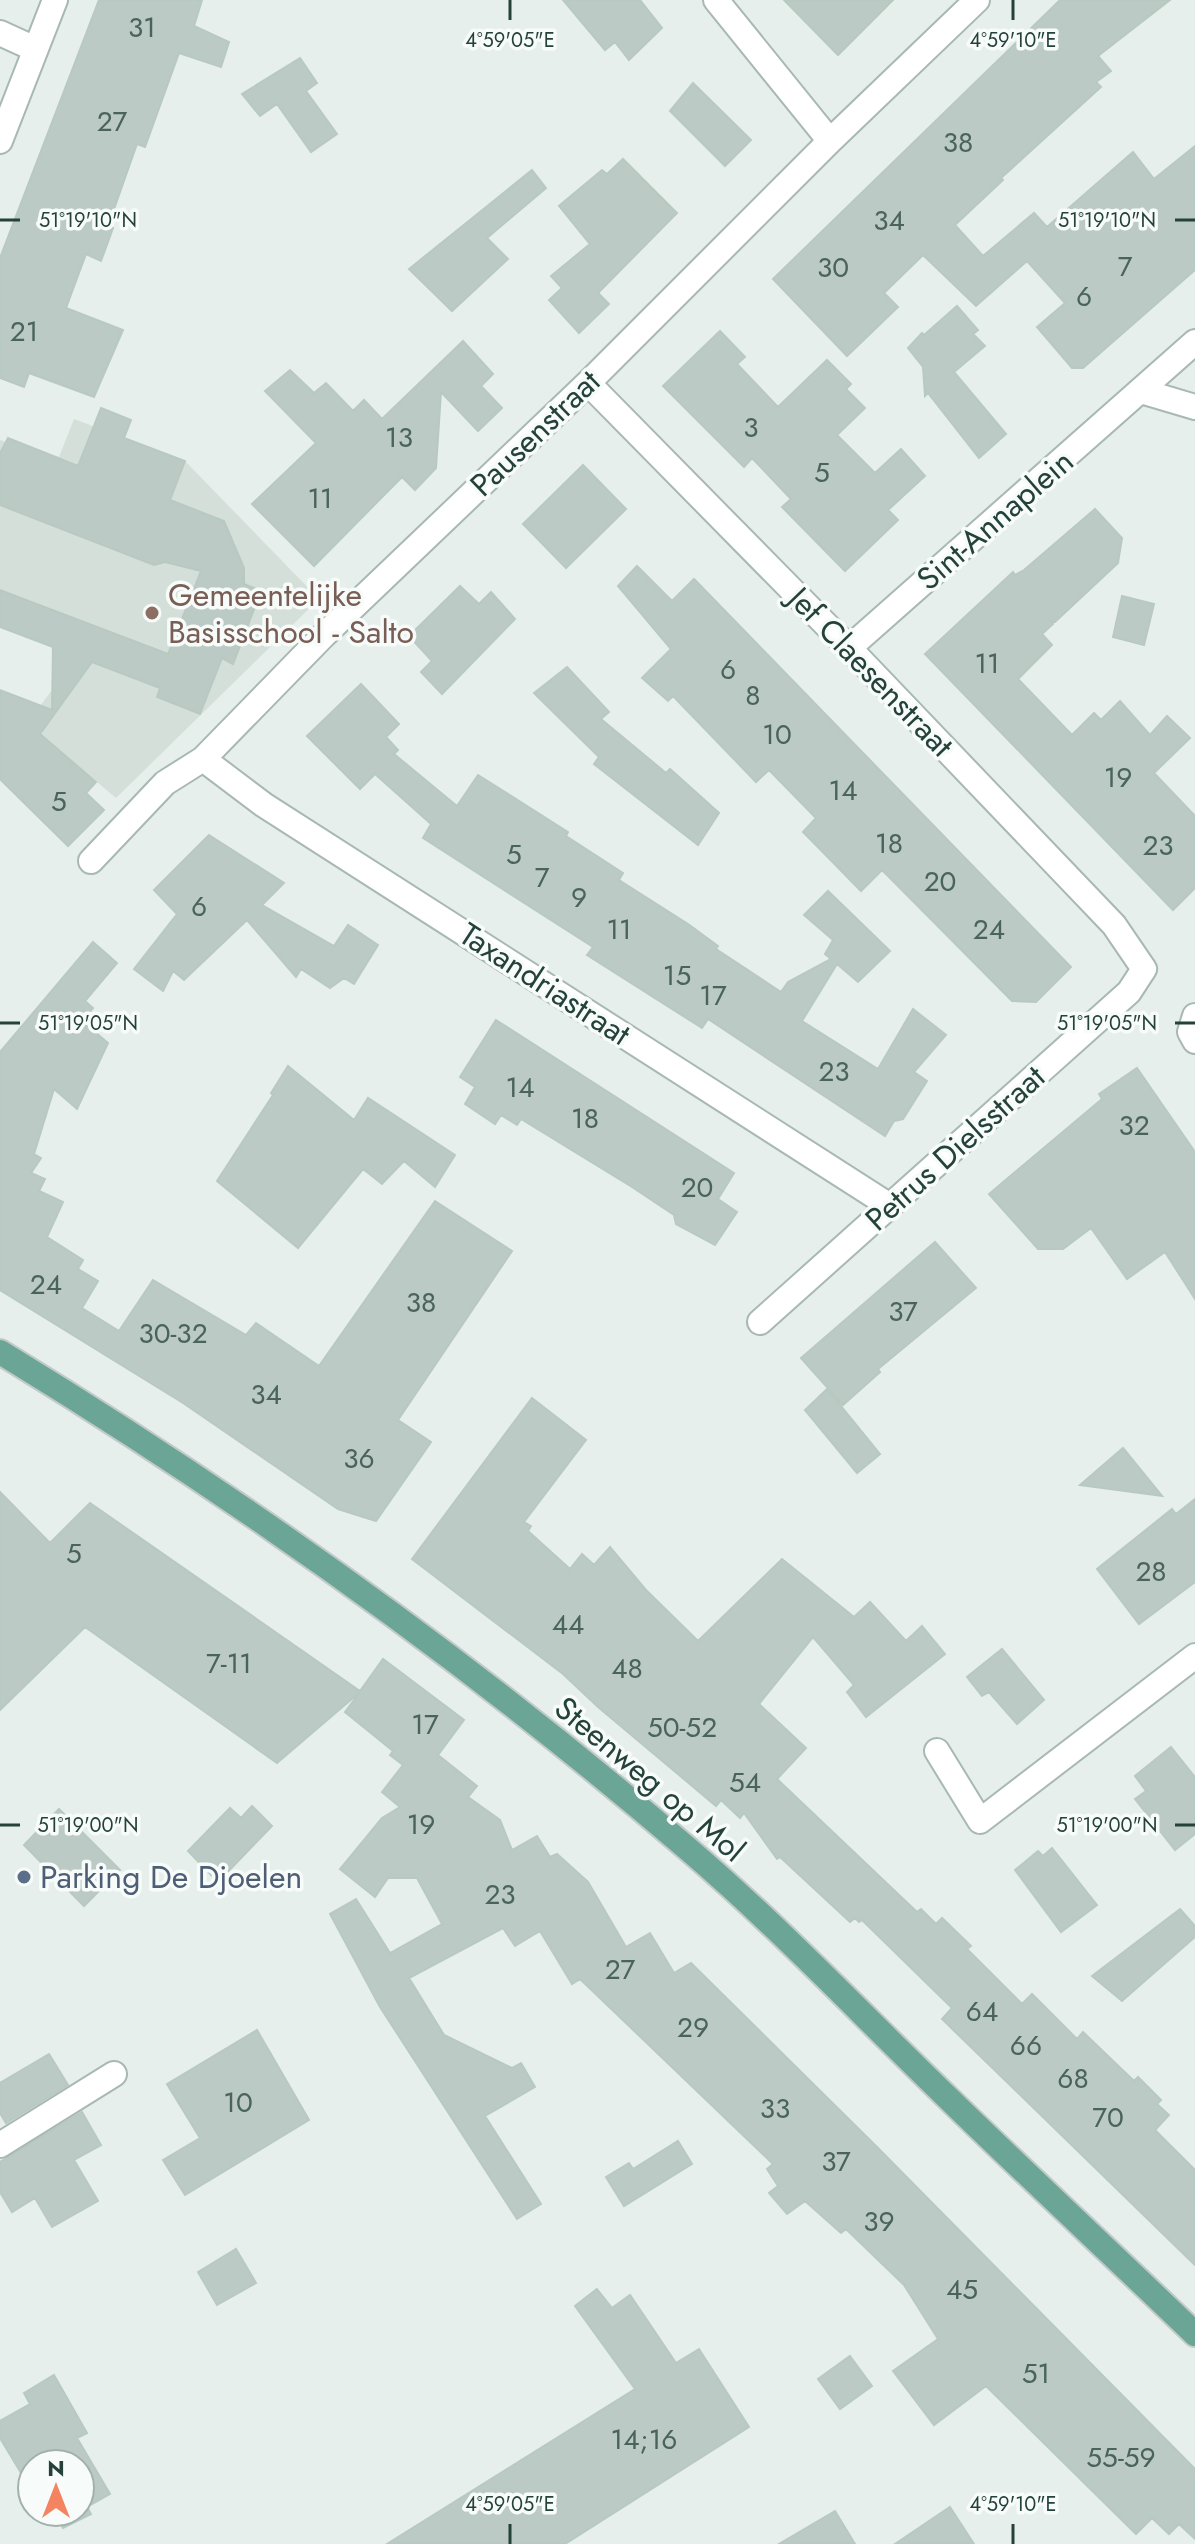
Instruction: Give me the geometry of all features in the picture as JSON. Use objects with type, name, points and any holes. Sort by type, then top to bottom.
[{"type":"main road","name":"Steenweg op Mol","points":[[0,1352],[121,1426],[298,1549],[457,1662],[598,1773],[692,1852],[829,1980],[1195,2334]]},
{"type":"street","points":[[0,141],[55,0]]},
{"type":"street","points":[[716,0],[830,141]]},
{"type":"street","name":"Pausenstraat","points":[[91,861],[165,783],[203,759],[324,635],[588,383],[830,141],[977,0]]},
{"type":"street","points":[[0,33],[35,49]]},
{"type":"street","name":"Sint-Annaplein","points":[[849,648],[1195,342]]},
{"type":"street","name":"Jef Claesenstraat","points":[[588,383],[849,648],[1114,925],[1144,969]]},
{"type":"street","points":[[1141,391],[1195,407]]},
{"type":"street","name":"Taxandriastraat","points":[[203,759],[264,805],[890,1206]]},
{"type":"street","name":"Petrus Dielsstraat","points":[[760,1322],[1129,992],[1144,969]]},
{"type":"street","points":[[1195,1016],[1190,1032],[1195,1041]]},
{"type":"street","points":[[937,1751],[980,1821],[1195,1656]]},
{"type":"street","points":[[0,2145],[114,2074]]},
{"type":"shaded area","name":"Gemeentelijke Basisschool - Salto","points":[[74,419],[185,461],[319,599],[116,798],[40,734],[44,727],[40,706],[52,690],[53,647],[0,627],[0,440],[6,442],[8,438],[59,457]]},
{"type":"building","points":[[99,0],[202,0],[194,26],[229,42],[221,67],[179,53],[145,147],[137,144],[108,226],[113,228],[101,261],[86,254],[66,308],[123,330],[94,397],[29,373],[24,387],[0,378],[0,258]]},
{"type":"building","points":[[563,0],[640,0],[662,28],[629,60],[615,42],[605,50]]},
{"type":"building","points":[[784,0],[893,0],[838,55]]},
{"type":"building","points":[[1060,0],[1170,0],[1098,56],[1111,71],[1096,82],[1101,87],[1001,178],[1003,180],[955,225],[983,256],[1034,213],[1047,227],[1133,152],[1154,179],[1195,146],[1195,270],[1083,368],[1072,368],[1037,327],[1065,303],[1027,261],[976,306],[923,255],[884,293],[898,307],[847,356],[773,279]]},
{"type":"building","points":[[300,58],[317,83],[306,91],[337,134],[311,152],[277,104],[260,116],[242,94]]},
{"type":"building","points":[[693,83],[751,140],[725,166],[670,111]]},
{"type":"building","points":[[623,159],[677,213],[598,293],[609,304],[579,333],[549,300],[562,288],[551,276],[590,244],[559,206],[602,170],[607,174]]},
{"type":"building","points":[[532,170],[546,188],[487,238],[508,259],[452,311],[409,269]]},
{"type":"building","points":[[957,306],[978,330],[973,334],[985,346],[954,372],[1006,434],[979,458],[928,393],[925,396],[923,367],[908,348]]},
{"type":"building","points":[[720,331],[745,357],[737,364],[778,407],[827,360],[851,384],[846,389],[865,408],[837,435],[875,473],[901,449],[925,476],[888,510],[898,520],[845,571],[782,507],[791,499],[752,458],[744,467],[663,386]]},
{"type":"building","points":[[463,341],[493,374],[481,386],[502,408],[478,431],[441,392],[436,468],[415,490],[402,477],[314,566],[252,504],[316,443],[265,391],[290,370],[314,393],[326,383],[353,411],[364,400],[382,419]]},
{"type":"building","points":[[101,408],[131,420],[124,438],[185,461],[170,500],[224,521],[244,568],[244,584],[261,591],[233,664],[222,658],[200,714],[157,697],[160,688],[92,662],[40,734],[96,782],[86,793],[104,810],[68,846],[0,779],[0,690],[52,710],[53,647],[0,627],[0,590],[168,654],[201,571],[165,562],[154,565],[0,505],[0,453],[8,438],[78,466]]},
{"type":"building","points":[[583,465],[626,509],[566,568],[523,524]]},
{"type":"building","points":[[1095,509],[1122,538],[1118,563],[1055,622],[1050,621],[1053,624],[1042,634],[1052,645],[1018,679],[1072,735],[1094,713],[1101,720],[1120,701],[1150,735],[1167,716],[1190,738],[1154,773],[1195,816],[1195,888],[1173,910],[925,654],[1013,572],[1015,575],[1024,570]]},
{"type":"building","points":[[637,566],[672,601],[694,579],[1071,967],[1036,1002],[1012,1001],[882,870],[861,891],[803,832],[816,818],[769,770],[756,782],[673,696],[668,701],[642,678],[671,649],[618,586]]},
{"type":"building","points":[[460,586],[479,604],[491,592],[515,619],[442,694],[421,672],[432,661],[409,636]]},
{"type":"building","points":[[1122,596],[1154,604],[1144,645],[1113,637]]},
{"type":"building","points":[[567,667],[609,712],[601,719],[666,773],[670,769],[719,813],[698,845],[594,764],[599,757],[534,693]]},
{"type":"building","points":[[361,684],[399,724],[386,737],[398,750],[394,754],[457,806],[478,775],[568,832],[566,836],[623,873],[619,880],[688,924],[718,946],[716,949],[781,992],[788,982],[831,959],[825,954],[833,940],[804,915],[828,891],[890,951],[858,982],[837,964],[802,1021],[878,1069],[913,1009],[946,1035],[914,1072],[927,1081],[903,1119],[894,1121],[885,1136],[708,1019],[702,1028],[587,955],[593,947],[423,838],[431,824],[375,774],[360,789],[307,736]]},
{"type":"building","points":[[209,835],[284,883],[262,905],[334,946],[348,925],[378,945],[354,984],[344,978],[330,988],[301,969],[296,977],[247,920],[184,980],[173,971],[163,991],[134,969],[177,914],[154,890]]},
{"type":"building","points":[[93,942],[117,963],[85,1001],[93,1008],[82,1021],[108,1043],[77,1109],[54,1089],[34,1154],[41,1158],[31,1173],[45,1179],[39,1191],[63,1202],[47,1237],[83,1260],[78,1269],[98,1281],[82,1308],[119,1331],[153,1280],[246,1335],[256,1323],[319,1366],[435,1201],[512,1251],[398,1420],[431,1442],[376,1521],[338,1509],[183,1403],[0,1290],[0,1052]]},
{"type":"building","points":[[496,1020],[734,1173],[718,1199],[737,1212],[715,1245],[676,1224],[674,1215],[521,1119],[517,1125],[501,1115],[495,1124],[465,1104],[475,1087],[460,1077]]},
{"type":"building","points":[[288,1066],[354,1120],[368,1098],[455,1155],[435,1187],[404,1161],[382,1184],[363,1169],[298,1248],[217,1181],[273,1095],[271,1093]]},
{"type":"building","points":[[1137,1068],[1195,1152],[1195,1299],[1165,1252],[1127,1279],[1091,1228],[1063,1249],[1038,1249],[989,1194],[1102,1099],[1099,1094]]},
{"type":"building","points":[[935,1242],[976,1288],[878,1369],[880,1372],[843,1405],[801,1358]]},
{"type":"building","points":[[827,1389],[880,1454],[857,1473],[805,1410]]},
{"type":"building","points":[[532,1398],[586,1440],[524,1522],[531,1526],[528,1531],[570,1569],[582,1554],[594,1565],[610,1547],[646,1590],[698,1641],[782,1559],[854,1617],[870,1602],[906,1641],[922,1626],[945,1654],[866,1717],[847,1692],[854,1685],[813,1637],[759,1704],[806,1748],[777,1779],[917,1912],[921,1909],[936,1924],[942,1918],[971,1946],[967,1949],[1022,2004],[1032,1994],[1077,2039],[1083,2032],[1134,2081],[1138,2077],[1161,2100],[1157,2104],[1169,2115],[1155,2130],[1195,2170],[1195,2265],[942,2019],[952,2008],[862,1920],[859,1922],[855,1918],[850,1922],[780,1857],[777,1859],[744,1813],[740,1818],[721,1800],[716,1806],[563,1674],[412,1559]]},
{"type":"building","points":[[1123,1448],[1162,1496],[1080,1485]]},
{"type":"building","points":[[0,1492],[50,1543],[90,1503],[360,1691],[383,1659],[464,1720],[438,1755],[477,1786],[468,1797],[500,1820],[512,1850],[537,1836],[550,1857],[557,1854],[588,1882],[626,1947],[650,1933],[674,1973],[691,1963],[877,2147],[1195,2469],[1195,2539],[1179,2524],[1169,2534],[1152,2518],[1136,2534],[986,2386],[934,2425],[893,2371],[938,2339],[904,2285],[846,2229],[841,2233],[805,2201],[787,2214],[769,2193],[778,2186],[767,2169],[773,2164],[580,1979],[572,1984],[540,1931],[515,1946],[503,1928],[409,1978],[444,2035],[512,2068],[521,2063],[535,2087],[485,2116],[541,2204],[517,2219],[380,2007],[330,1914],[356,1899],[390,1953],[442,1924],[417,1878],[388,1878],[375,1897],[340,1869],[382,1818],[400,1807],[382,1792],[403,1765],[390,1755],[393,1751],[345,1712],[360,1692],[277,1763],[85,1627],[0,1710]]},
{"type":"building","points":[[1195,1499],[1195,1582],[1139,1624],[1097,1569],[1172,1509],[1176,1514]]},
{"type":"building","points":[[1002,1649],[1044,1700],[1017,1724],[989,1692],[982,1696],[967,1677]]},
{"type":"building","points":[[1171,1747],[1195,1777],[1195,1834],[1175,1850],[1135,1799],[1146,1791],[1135,1776]]},
{"type":"building","points":[[252,1806],[272,1826],[218,1882],[188,1851],[230,1808],[241,1818]]},
{"type":"building","points":[[59,1809],[120,1870],[84,1906],[24,1845]]},
{"type":"building","points":[[1052,1848],[1097,1905],[1061,1932],[1015,1870],[1038,1851],[1043,1856]]},
{"type":"building","points":[[1180,1909],[1195,1926],[1195,1937],[1122,2001],[1092,1976]]},
{"type":"building","points":[[257,2030],[309,2120],[185,2195],[163,2160],[200,2138],[167,2084]]},
{"type":"building","points":[[49,2054],[68,2085],[6,2123],[0,2113],[0,2083]]},
{"type":"building","points":[[82,2112],[101,2145],[74,2160],[98,2201],[52,2227],[35,2198],[12,2212],[0,2192],[0,2162]]},
{"type":"building","points":[[678,2141],[692,2164],[624,2206],[606,2177],[629,2163],[633,2169]]},
{"type":"building","points":[[236,2249],[256,2283],[217,2305],[198,2272]]},
{"type":"building","points":[[597,2289],[612,2308],[630,2295],[676,2363],[699,2349],[749,2427],[565,2544],[387,2544],[635,2389],[575,2306]]},
{"type":"building","points":[[850,2356],[872,2386],[840,2409],[818,2379]]},
{"type":"building","points":[[54,2375],[87,2433],[77,2438],[83,2448],[16,2448],[16,2465],[0,2438],[0,2421],[30,2404],[24,2393]]},
{"type":"building","points":[[96,2470],[110,2494],[96,2502]]},
{"type":"building","points":[[950,2507],[974,2544],[895,2544]]},
{"type":"building","points":[[835,2511],[855,2544],[779,2544]]},
{"type":"place","name":"Gemeentelijke Basisschool - Salto","points":[[152,613]]},
{"type":"place","name":"Parking De Djoelen","points":[[24,1877]]}]
